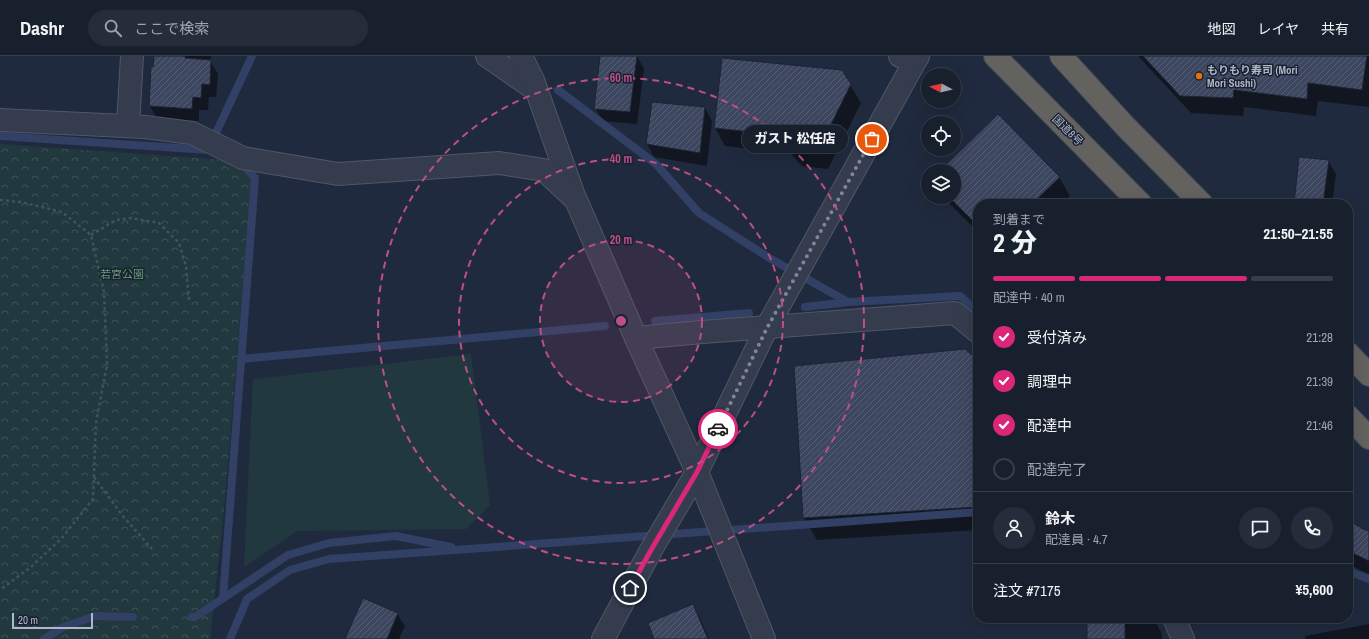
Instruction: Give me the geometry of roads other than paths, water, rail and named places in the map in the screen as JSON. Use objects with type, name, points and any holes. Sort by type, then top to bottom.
[{"type":"highway","name":"国道8号","points":[[995,56],[1136,199]]},
{"type":"highway","points":[[1061,56],[1125,126],[1197,199]]},
{"type":"highway","points":[[1353,359],[1369,375]]},
{"type":"highway","points":[[1353,421],[1369,438]]},
{"type":"street","points":[[128,126],[132,56]]},
{"type":"street","points":[[487,56],[536,90]]},
{"type":"street","points":[[521,56],[536,90],[576,200],[636,338],[697,472],[764,639]]},
{"type":"street","points":[[603,639],[651,550],[697,472],[767,328],[803,264],[912,57]]},
{"type":"street","points":[[0,120],[128,126],[192,133],[243,158],[338,174],[499,163],[544,170],[576,200]]},
{"type":"street","points":[[636,338],[955,313],[973,328]]},
{"type":"street","points":[[1176,623],[1183,639]]},
{"type":"waterway","points":[[0,136],[208,150],[252,56]]},
{"type":"waterway","points":[[558,90],[656,164],[699,213],[771,259],[848,302],[960,296],[973,308]]},
{"type":"waterway","points":[[223,598],[255,178],[240,162]]},
{"type":"waterway","points":[[805,307],[848,302]]},
{"type":"waterway","points":[[655,321],[749,313]]},
{"type":"waterway","points":[[241,359],[605,326]]},
{"type":"waterway","points":[[230,639],[247,599],[290,570],[329,559],[973,512]]},
{"type":"waterway","points":[[192,617],[195,617],[288,555],[329,543],[396,536],[451,547]]},
{"type":"waterway","points":[[1353,573],[1369,579]]},
{"type":"waterway","points":[[44,639],[63,627],[95,616],[133,617]]},
{"type":"place","name":"もりもり寿司 (Mori Mori Sushi)","points":[[1199,76]]},
{"type":"place","name":"ガスト 松任店","points":[[872,139]]},
{"type":"park label","name":"若宮公園","points":[[122,274]]}]
